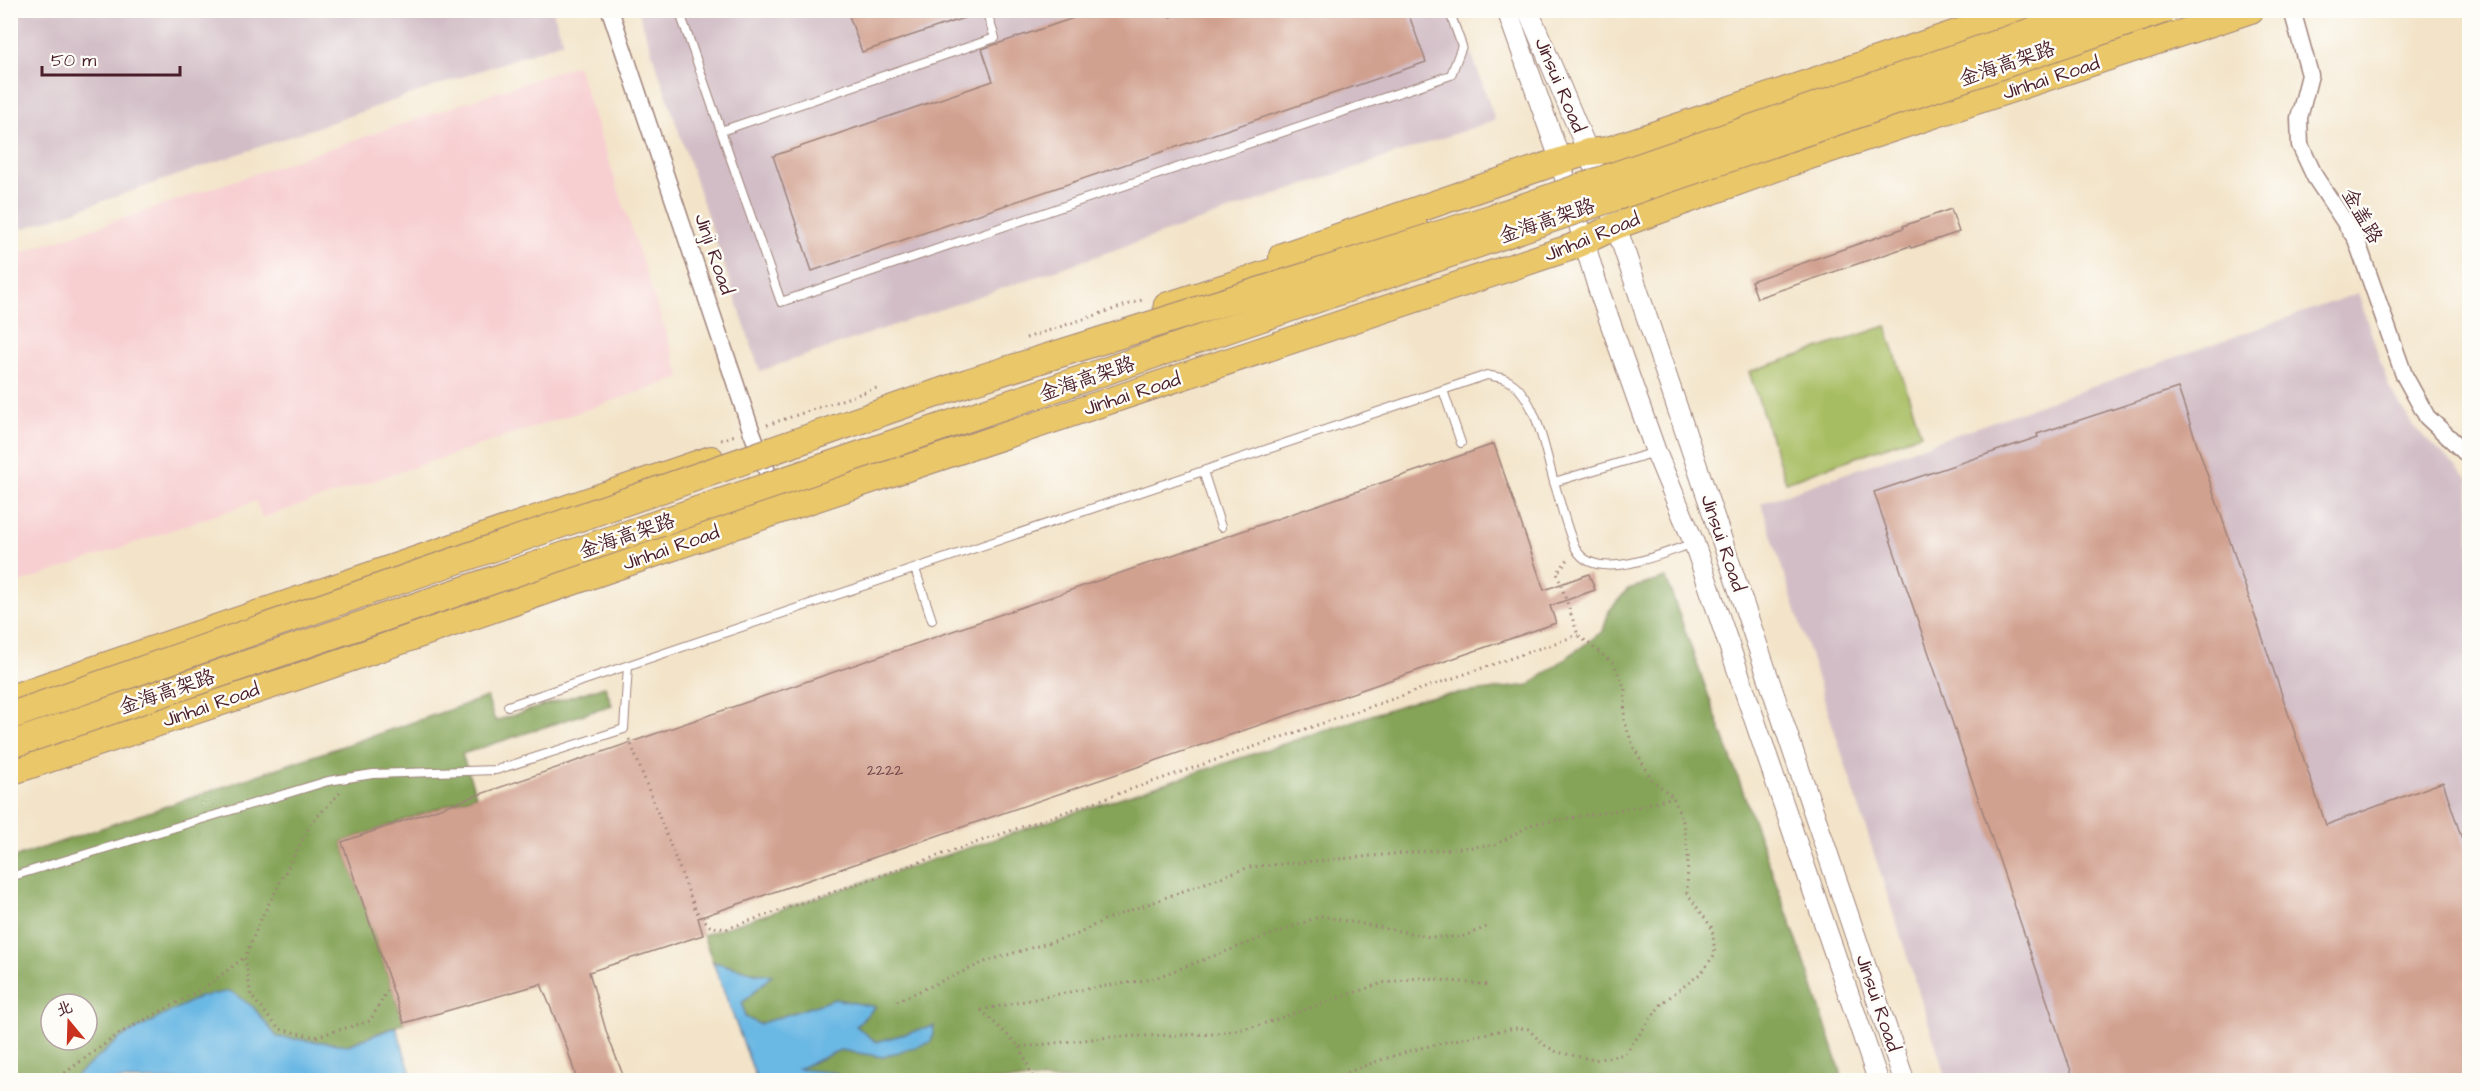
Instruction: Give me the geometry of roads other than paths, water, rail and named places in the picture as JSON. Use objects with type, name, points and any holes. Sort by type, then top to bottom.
[{"type":"highway","points":[[1158,302],[1414,227],[2074,10]]},
{"type":"highway","name":"金海高架路","points":[[10,716],[969,382],[1492,218],[2094,10]]},
{"type":"highway","name":"金海高架路","points":[[10,747],[2163,10]]},
{"type":"main road","points":[[10,698],[668,472],[754,437],[1158,302],[1255,265],[1560,161],[1588,152],[1608,150],[2025,10]]},
{"type":"main road","name":"Jinhai Road","points":[[10,772],[291,679],[781,510],[1586,242],[1616,226],[1804,158],[2252,10]]},
{"type":"street","name":"Jinji Road","points":[[610,10],[754,437],[781,510]]},
{"type":"street","name":"Jinsui Road","points":[[1508,10],[1586,242],[1588,260],[1656,452],[1694,543],[1878,1080]]},
{"type":"street","name":"Jinsui Road","points":[[1528,10],[1588,152],[1616,226],[1904,1080]]},
{"type":"street","name":"金盖路","points":[[2292,10],[2310,75],[2299,118],[2300,145],[2315,177],[2356,239],[2404,375],[2427,417],[2469,457]]},
{"type":"lane","points":[[679,10],[781,302],[1451,75],[1462,46],[1449,10]]},
{"type":"lane","points":[[722,131],[995,38],[986,10]]},
{"type":"lane","points":[[508,706],[1487,375],[1508,380],[1523,392],[1532,409],[1576,550],[1589,562],[1625,565],[1694,543]]},
{"type":"lane","points":[[1443,390],[1461,443]]},
{"type":"lane","points":[[1554,482],[1656,452]]},
{"type":"lane","points":[[1203,471],[1221,527]]},
{"type":"lane","points":[[915,569],[932,620]]},
{"type":"lane","points":[[10,877],[328,781],[373,774],[496,770],[624,729],[628,666]]},
{"type":"water","points":[[713,962],[772,975],[742,1003],[745,1017],[759,1024],[835,999],[875,1007],[856,1026],[876,1042],[934,1026],[931,1042],[883,1057],[840,1050],[798,1069],[838,1073],[819,1080],[757,1080]]},
{"type":"water","points":[[230,991],[253,1007],[277,1037],[348,1045],[396,1027],[413,1080],[71,1080],[122,1037],[199,997]]}]
